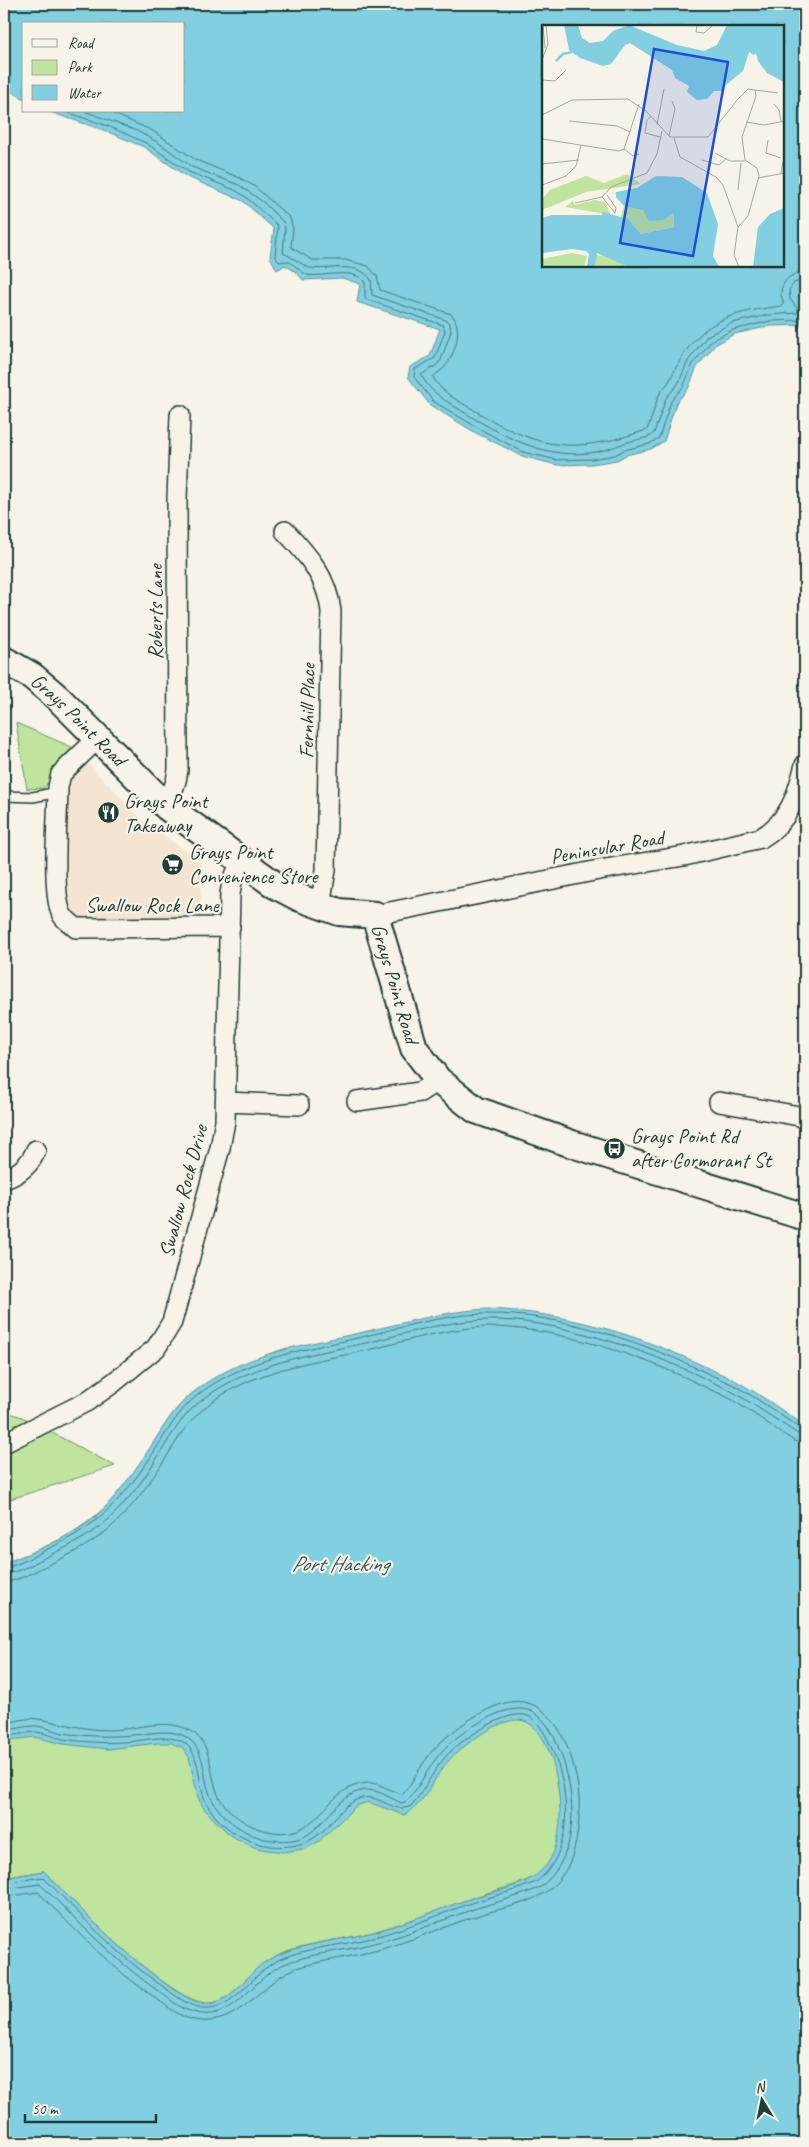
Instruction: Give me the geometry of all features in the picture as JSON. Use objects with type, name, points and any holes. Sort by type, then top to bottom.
[{"type":"street","name":"Roberts Lane","points":[[167,806],[175,786],[178,770],[177,499],[180,415]]},
{"type":"street","name":"Fernhill Place","points":[[285,531],[308,555],[320,574],[327,588],[331,611],[326,870],[320,906]]},
{"type":"street","name":"Grays Point Road","points":[[4,660],[46,687],[167,806],[241,862],[275,885],[320,906],[339,912],[374,915],[414,1048],[438,1080],[476,1110],[572,1144],[805,1217]]},
{"type":"street","name":"Swallow Rock Lane","points":[[97,739],[61,774],[58,792],[58,905],[63,917],[76,928],[230,927]]},
{"type":"street","name":"Peninsular Road","points":[[374,915],[599,870],[684,856],[760,838],[772,831],[789,812],[797,795],[805,765]]},
{"type":"street","name":"Swallow Rock Drive","points":[[4,1443],[86,1402],[113,1383],[156,1348],[172,1322],[220,1148],[226,1102],[230,894],[232,882],[241,862]]},
{"type":"street","points":[[358,1101],[420,1092],[438,1080]]},
{"type":"street","points":[[226,1102],[299,1105]]},
{"type":"street","points":[[719,1102],[805,1117]]},
{"type":"street","points":[[4,1179],[12,1177],[32,1161],[36,1150]]},
{"type":"lane","points":[[4,796],[45,796],[58,792]]},
{"type":"shaded area","points":[[83,758],[143,821],[201,862],[201,916],[131,918],[130,923],[76,923],[62,907],[63,777]]},
{"type":"green space","points":[[16,723],[74,748],[44,788],[27,789]]},
{"type":"green space","points":[[287,1348],[758,1554],[545,1868],[534,1877],[382,1929],[284,1952],[261,1965],[230,1995],[215,2002],[207,2003],[190,1998],[169,1986],[146,1969],[98,1926],[44,1871],[4,1878],[4,1563],[63,1538],[102,1510],[129,1479],[176,1410],[199,1388],[235,1367]]},
{"type":"green space","points":[[4,1411],[22,1417],[115,1466],[4,1501]]},
{"type":"water","points":[[4,4],[805,4],[805,289],[800,293],[805,303],[805,325],[771,326],[734,334],[715,345],[697,367],[688,389],[676,403],[664,441],[651,449],[626,455],[617,460],[592,464],[557,465],[522,456],[476,433],[430,405],[408,377],[410,367],[430,356],[440,329],[357,302],[360,284],[342,278],[303,280],[296,272],[285,265],[277,270],[270,257],[274,229],[243,201],[187,177],[144,147],[106,131],[50,112],[185,112],[185,22],[22,22],[22,98],[4,87]]},
{"type":"water","name":"Port Hacking","points":[[487,1309],[516,1311],[573,1320],[601,1327],[657,1346],[738,1382],[805,1426],[805,2143],[4,2143],[4,1878],[44,1871],[98,1926],[147,1970],[171,1988],[192,2000],[208,2004],[216,2003],[231,1994],[262,1964],[279,1954],[383,1929],[519,1884],[536,1875],[550,1860],[558,1839],[559,1792],[553,1763],[545,1742],[533,1726],[524,1721],[506,1722],[486,1731],[457,1752],[444,1766],[417,1806],[404,1815],[368,1802],[356,1806],[318,1842],[304,1849],[283,1852],[251,1846],[230,1835],[204,1809],[198,1797],[189,1757],[183,1748],[172,1743],[108,1749],[63,1744],[34,1737],[4,1741],[4,1563],[63,1538],[95,1517],[122,1488],[170,1417],[188,1397],[207,1382],[228,1370],[250,1360],[273,1353],[427,1317]]},
{"type":"place","name":"Grays Point Takeaway","points":[[108,813]]},
{"type":"place","name":"Grays Point Convenience Store","points":[[173,864]]},
{"type":"place","name":"Grays Point Rd after Cormorant St","points":[[615,1148]]}]
